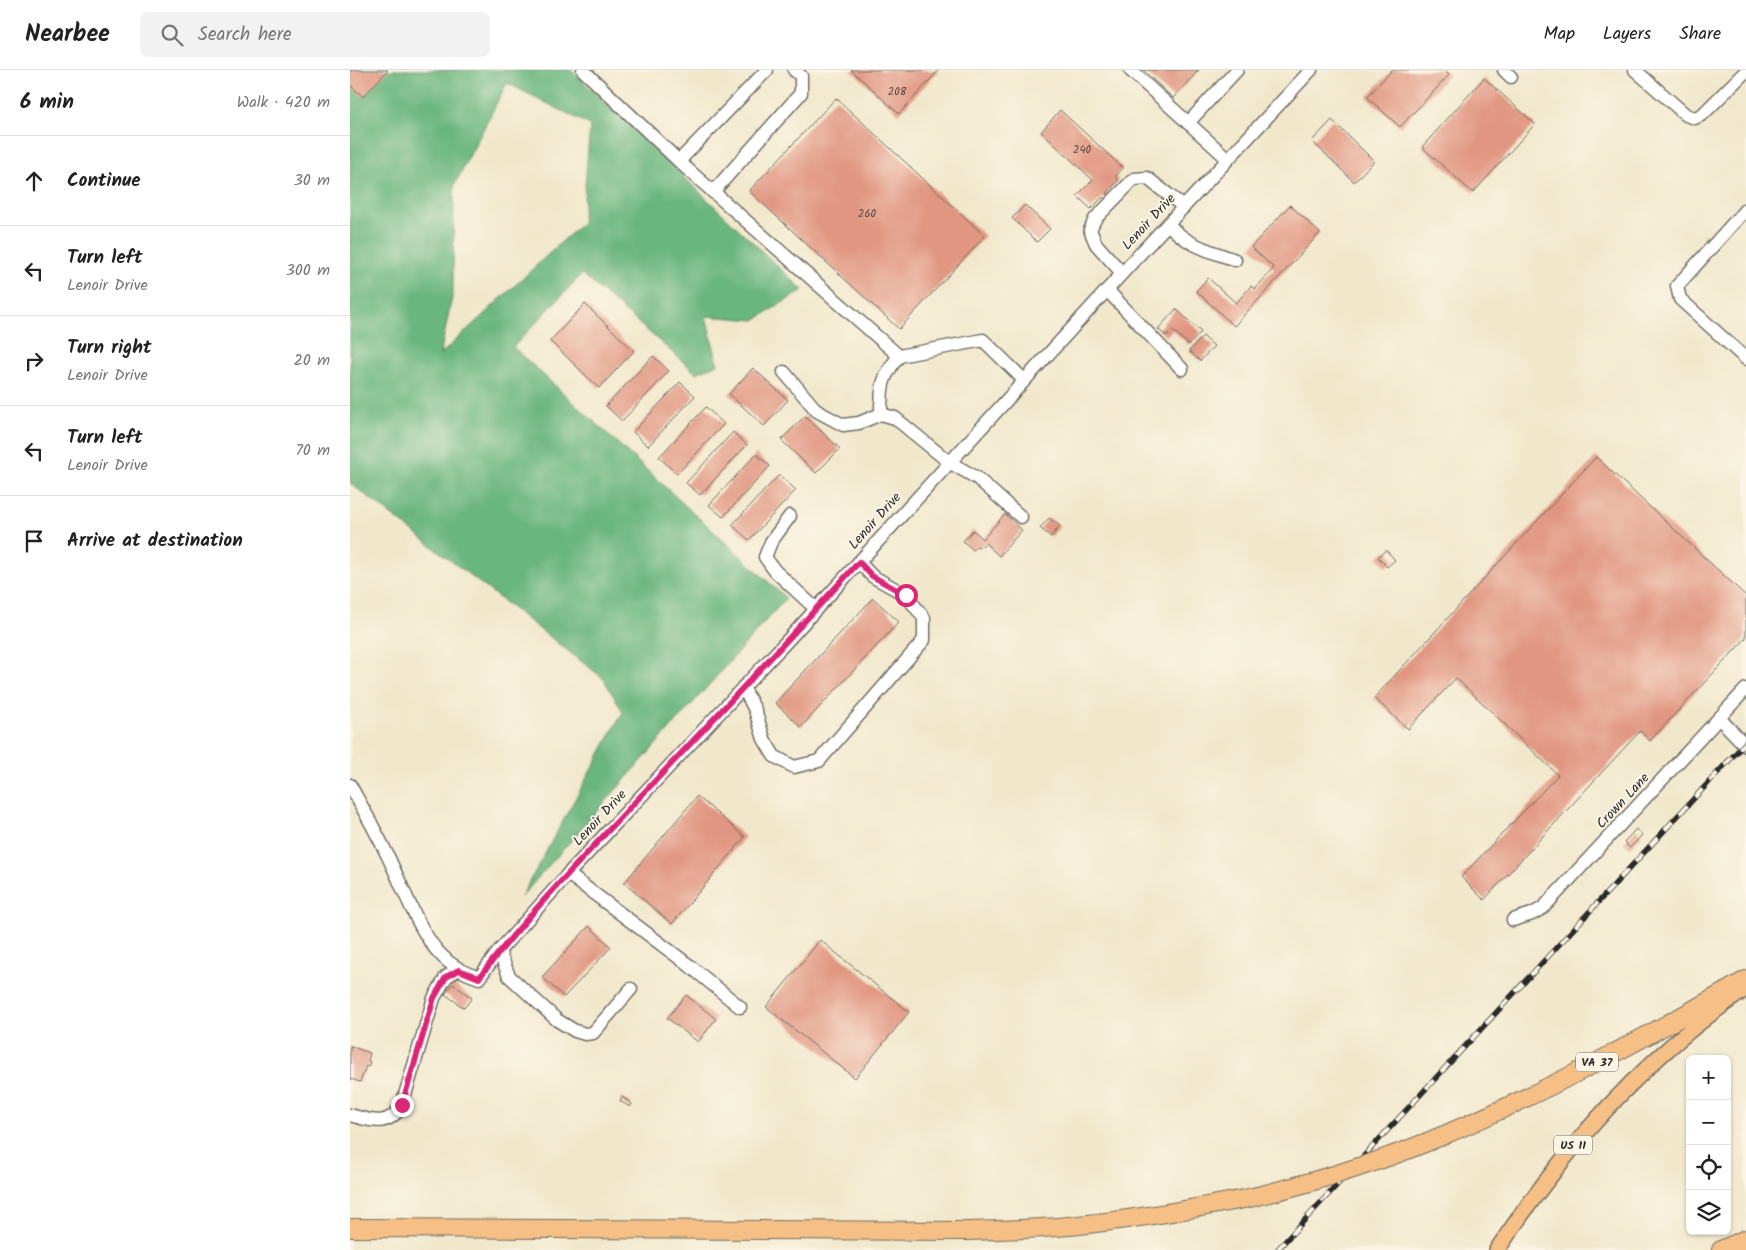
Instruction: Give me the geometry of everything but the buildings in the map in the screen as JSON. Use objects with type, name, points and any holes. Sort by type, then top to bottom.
[{"type":"highway","name":"VA 37","points":[[350,1228],[1029,1230],[1185,1211],[1291,1188],[1376,1161],[1444,1135],[1545,1088],[1746,980]]},
{"type":"highway","points":[[1721,1250],[1746,1239]]},
{"type":"main road","name":"US 11","points":[[1497,1250],[1540,1188],[1597,1118],[1682,1035],[1746,988]]},
{"type":"street","points":[[583,70],[713,192],[899,356]]},
{"type":"street","points":[[679,161],[767,70]]},
{"type":"street","points":[[713,192],[801,93],[800,76],[794,70]]},
{"type":"street","points":[[1130,70],[1228,159]]},
{"type":"street","points":[[1188,123],[1237,70]]},
{"type":"street","name":"Lenoir Drive","points":[[350,785],[383,845],[420,923],[439,954],[459,970],[479,978],[499,951],[568,874],[859,562],[1310,70]]},
{"type":"street","points":[[1635,70],[1686,115],[1695,118],[1703,114],[1746,71]]},
{"type":"street","points":[[1122,273],[1096,244],[1090,230],[1096,219],[1134,180],[1147,178],[1184,207]]},
{"type":"street","points":[[1746,209],[1677,286],[1680,299],[1746,359]]},
{"type":"street","points":[[1168,224],[1188,242],[1235,260]]},
{"type":"street","points":[[1107,290],[1182,369]]},
{"type":"street","points":[[881,414],[881,387],[888,370],[899,356],[983,340],[1024,380]]},
{"type":"street","points":[[784,372],[817,411],[843,426],[859,423],[881,414],[895,418],[949,462],[977,478],[1021,517]]},
{"type":"street","points":[[790,516],[771,542],[765,557],[775,571],[816,608]]},
{"type":"street","points":[[743,687],[756,710],[764,738],[774,756],[794,767],[819,761],[924,640],[924,618],[906,595],[872,576],[859,562]]},
{"type":"street","name":"Crown Lane","points":[[1513,920],[1543,908],[1746,689]]},
{"type":"street","points":[[1719,718],[1746,746]]},
{"type":"street","points":[[568,874],[690,966],[740,1007]]},
{"type":"street","points":[[499,951],[508,976],[557,1020],[575,1031],[585,1034],[593,1033],[631,989]]},
{"type":"street","points":[[350,1115],[372,1121],[382,1121],[391,1119],[398,1113],[434,998],[446,977],[459,970]]},
{"type":"green space","points":[[350,70],[571,70],[803,290],[755,320],[706,316],[718,364],[696,373],[582,274],[513,347],[786,598],[521,897],[623,712],[603,678],[350,483]],"holes":[[[507,83],[590,125],[582,223],[440,355],[453,293],[454,186]]]},
{"type":"railway","points":[[1277,1250],[1746,742]]},
{"type":"route","points":[[402,1105],[434,998],[446,977],[459,970],[479,978],[499,951],[568,874],[859,562],[872,576],[906,595]]}]
